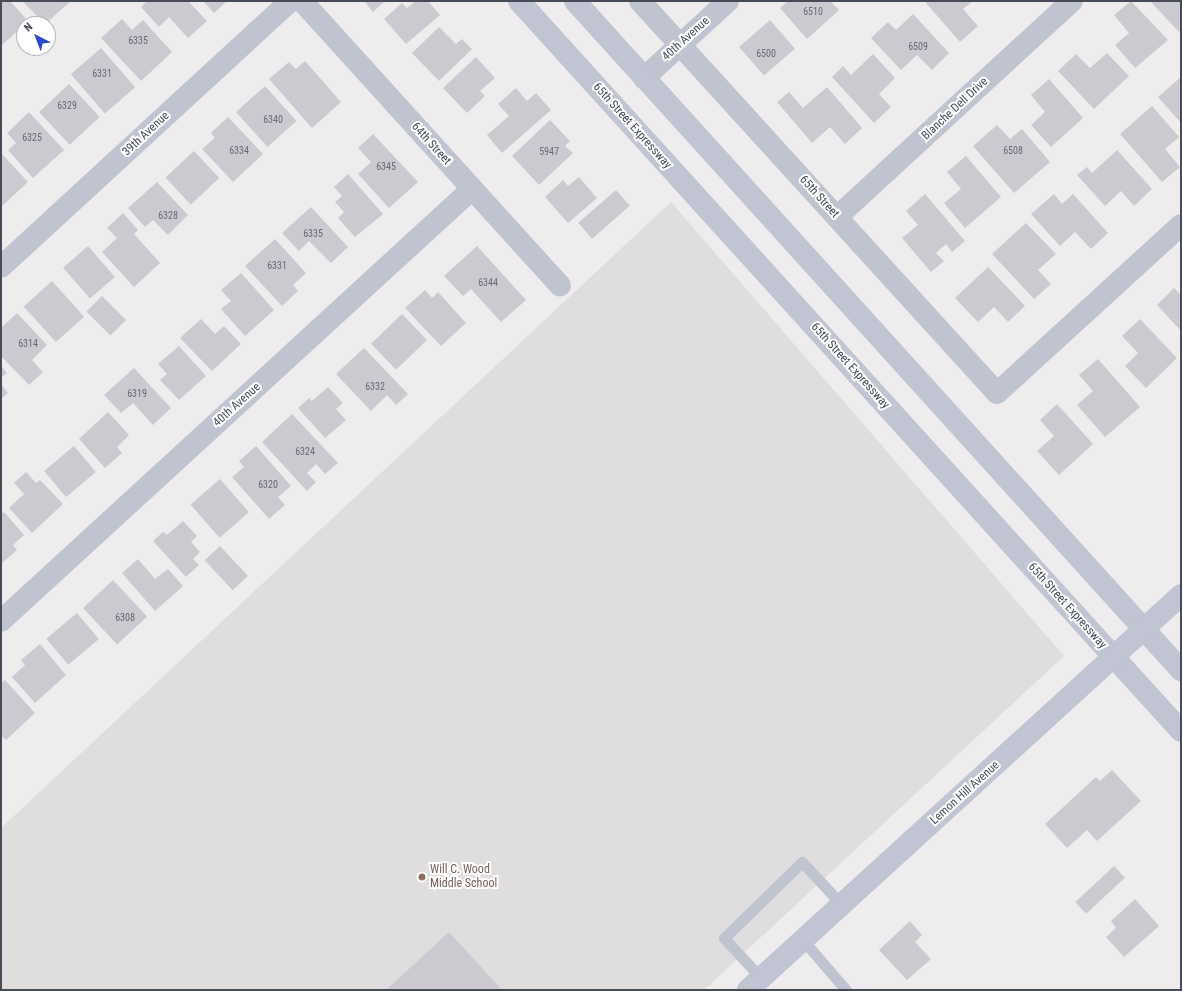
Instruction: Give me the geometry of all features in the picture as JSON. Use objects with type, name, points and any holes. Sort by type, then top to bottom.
[{"type":"main road","name":"65th Street Expressway","points":[[519,1],[1181,731]]},
{"type":"main road","points":[[575,1],[1181,670]]},
{"type":"main road","name":"Lemon Hill Avenue","points":[[755,984],[1181,595]]},
{"type":"street","name":"39th Avenue","points":[[1,267],[290,1]]},
{"type":"street","name":"64th Street","points":[[302,1],[560,286]]},
{"type":"street","name":"65th Street","points":[[640,1],[997,393],[1181,225]]},
{"type":"street","name":"40th Avenue","points":[[644,78],[728,1]]},
{"type":"street","name":"Blanche Dell Drive","points":[[837,217],[1072,1]]},
{"type":"street","name":"40th Avenue","points":[[1,621],[472,189]]},
{"type":"lane","points":[[755,984],[724,938],[802,862],[841,904]]},
{"type":"lane","points":[[803,940],[846,990]]},
{"type":"shaded area","points":[[671,202],[1064,656],[704,990],[1,990],[1,828]]},
{"type":"building","points":[[1,1],[10,1],[24,16],[16,16],[16,32],[1,46]]},
{"type":"building","points":[[22,1],[71,1],[54,16],[37,16]]},
{"type":"building","points":[[147,1],[188,1],[207,21],[188,38],[169,17],[159,27],[141,7]]},
{"type":"building","points":[[203,1],[227,1],[214,13]]},
{"type":"building","points":[[364,1],[385,1],[373,12]]},
{"type":"building","points":[[416,1],[428,1],[440,15],[406,44],[384,19],[402,3],[407,8]]},
{"type":"building","points":[[788,1],[830,1],[839,10],[807,39],[780,8]]},
{"type":"building","points":[[928,1],[973,1],[963,9],[978,26],[960,42],[926,3]]},
{"type":"building","points":[[1131,1],[1168,40],[1135,68],[1115,45],[1129,33],[1114,15]]},
{"type":"building","points":[[1150,1],[1181,1],[1181,30],[1179,32]]},
{"type":"building","points":[[913,14],[949,53],[932,70],[917,55],[901,70],[871,38],[888,22],[896,30]]},
{"type":"building","points":[[122,19],[132,30],[143,20],[172,52],[141,81],[101,38]]},
{"type":"building","points":[[770,20],[795,49],[764,76],[739,47]]},
{"type":"building","points":[[439,27],[456,44],[462,39],[472,49],[439,81],[412,53]]},
{"type":"building","points":[[101,48],[135,87],[105,113],[71,74]]},
{"type":"building","points":[[1107,53],[1129,76],[1094,109],[1058,71],[1076,54],[1090,68]]},
{"type":"building","points":[[873,54],[895,78],[879,94],[891,107],[874,123],[832,77],[843,66],[851,75]]},
{"type":"building","points":[[476,57],[495,78],[480,91],[485,96],[467,113],[443,88]]},
{"type":"building","points":[[305,61],[341,102],[312,128],[269,79],[289,62],[296,69]]},
{"type":"building","points":[[1181,77],[1181,123],[1158,97]]},
{"type":"building","points":[[1049,79],[1083,118],[1051,147],[1031,125],[1045,112],[1031,95]]},
{"type":"building","points":[[69,84],[100,117],[70,145],[39,112]]},
{"type":"building","points":[[265,86],[296,121],[267,147],[236,112]]},
{"type":"building","points":[[827,87],[862,128],[845,144],[830,127],[812,143],[777,102],[789,92],[803,108]]},
{"type":"building","points":[[516,88],[527,101],[536,93],[551,110],[502,153],[487,135],[509,116],[498,104]]},
{"type":"building","points":[[1152,106],[1179,137],[1165,149],[1180,167],[1162,182],[1120,134]]},
{"type":"building","points":[[29,112],[64,150],[33,178],[8,150],[16,143],[7,133]]},
{"type":"building","points":[[228,117],[263,154],[233,182],[202,149],[215,138],[211,133]]},
{"type":"building","points":[[550,120],[570,141],[565,146],[573,153],[539,185],[512,156]]},
{"type":"building","points":[[997,125],[1010,139],[1022,129],[1050,162],[1014,193],[973,146]]},
{"type":"building","points":[[373,134],[418,182],[389,208],[358,174],[371,162],[358,148]]},
{"type":"building","points":[[1117,150],[1152,189],[1134,206],[1121,191],[1105,206],[1077,175],[1087,167],[1092,173]]},
{"type":"building","points":[[194,151],[219,178],[191,205],[165,178]]},
{"type":"building","points":[[1,153],[28,182],[1,207]]},
{"type":"building","points":[[966,156],[1001,197],[965,228],[944,203],[961,189],[947,172]]},
{"type":"building","points":[[348,174],[383,214],[355,237],[338,218],[344,212],[335,202],[342,196],[334,187]]},
{"type":"building","points":[[579,177],[597,198],[568,223],[545,197],[563,180],[568,186]]},
{"type":"building","points":[[157,182],[188,215],[168,235],[153,220],[145,227],[128,208]]},
{"type":"building","points":[[616,190],[630,206],[592,239],[578,223]]},
{"type":"building","points":[[925,194],[965,241],[952,252],[946,244],[936,253],[944,261],[931,272],[902,238],[918,225],[906,211]]},
{"type":"building","points":[[1054,194],[1062,204],[1073,194],[1108,233],[1091,249],[1075,232],[1060,246],[1031,214]]},
{"type":"building","points":[[311,207],[348,247],[331,263],[309,241],[299,251],[282,233]]},
{"type":"building","points":[[123,213],[138,230],[134,234],[160,263],[134,287],[102,252],[117,238],[107,228]]},
{"type":"building","points":[[1026,223],[1056,254],[1038,270],[1051,284],[1034,299],[992,254]]},
{"type":"building","points":[[275,239],[306,273],[293,285],[298,291],[282,306],[245,266]]},
{"type":"building","points":[[88,246],[115,277],[90,299],[63,268]]},
{"type":"building","points":[[477,246],[526,300],[501,322],[471,289],[463,296],[444,276]]},
{"type":"building","points":[[988,267],[1025,306],[1008,322],[994,307],[978,322],[955,298]]},
{"type":"building","points":[[241,273],[274,310],[245,336],[221,309],[231,301],[221,290]]},
{"type":"building","points":[[52,281],[84,317],[56,342],[24,306]]},
{"type":"building","points":[[1174,288],[1181,295],[1181,331],[1157,305]]},
{"type":"building","points":[[425,290],[432,298],[438,292],[466,323],[441,346],[405,308]]},
{"type":"building","points":[[102,296],[126,320],[110,336],[86,312]]},
{"type":"building","points":[[17,313],[47,345],[32,360],[43,372],[29,385],[1,356],[1,328]]},
{"type":"building","points":[[402,314],[427,340],[396,370],[371,344]]},
{"type":"building","points":[[201,319],[215,334],[224,326],[241,344],[212,371],[180,338]]},
{"type":"building","points":[[1140,319],[1177,358],[1146,388],[1125,366],[1138,353],[1122,336]]},
{"type":"building","points":[[179,346],[206,376],[179,400],[160,380],[167,374],[158,364]]},
{"type":"building","points":[[364,348],[408,394],[396,405],[387,395],[371,411],[336,374]]},
{"type":"building","points":[[1098,359],[1140,407],[1105,437],[1077,405],[1093,391],[1079,375]]},
{"type":"building","points":[[1,366],[7,373],[1,378]]},
{"type":"building","points":[[134,368],[171,408],[153,425],[133,403],[121,413],[104,395]]},
{"type":"building","points":[[1,384],[8,393],[1,399]]},
{"type":"building","points":[[328,387],[343,403],[336,409],[346,420],[325,438],[298,408],[309,398],[312,401]]},
{"type":"building","points":[[1057,404],[1093,444],[1059,475],[1037,451],[1054,436],[1040,420]]},
{"type":"building","points":[[108,412],[129,435],[117,447],[122,453],[105,468],[79,439]]},
{"type":"building","points":[[292,414],[338,463],[325,474],[316,464],[307,473],[316,482],[307,491],[262,442]]},
{"type":"building","points":[[74,446],[96,472],[66,497],[44,471]]},
{"type":"building","points":[[256,446],[291,486],[278,497],[285,505],[269,519],[232,477],[244,467],[239,461]]},
{"type":"building","points":[[26,472],[36,483],[40,480],[63,504],[32,533],[9,508],[24,494],[14,483]]},
{"type":"building","points":[[220,479],[249,512],[219,538],[191,505]]},
{"type":"building","points":[[4,512],[24,535],[13,545],[17,550],[1,564],[1,514]]},
{"type":"building","points":[[183,521],[197,536],[191,542],[200,552],[193,559],[199,565],[186,577],[153,541],[163,532],[167,535]]},
{"type":"building","points":[[220,546],[248,576],[233,590],[205,560]]},
{"type":"building","points":[[138,559],[155,579],[168,569],[183,586],[155,611],[122,573]]},
{"type":"building","points":[[113,580],[147,617],[117,645],[83,608]]},
{"type":"building","points":[[77,613],[99,639],[68,665],[46,639]]},
{"type":"building","points":[[40,644],[66,675],[35,703],[12,677],[25,665],[21,660]]},
{"type":"building","points":[[5,680],[35,713],[6,740],[1,735],[1,683]]},
{"type":"building","points":[[1112,770],[1141,801],[1097,841],[1087,830],[1067,848],[1045,824],[1096,777],[1100,781]]},
{"type":"building","points":[[1114,866],[1125,878],[1086,914],[1075,902]]},
{"type":"building","points":[[1135,899],[1159,926],[1124,957],[1106,937],[1116,928],[1111,921]]},
{"type":"building","points":[[910,921],[922,935],[915,942],[931,959],[907,980],[879,950]]},
{"type":"building","points":[[449,932],[502,990],[386,990]]},
{"type":"place","name":"Will C. Wood Middle School","points":[[422,877]]}]
